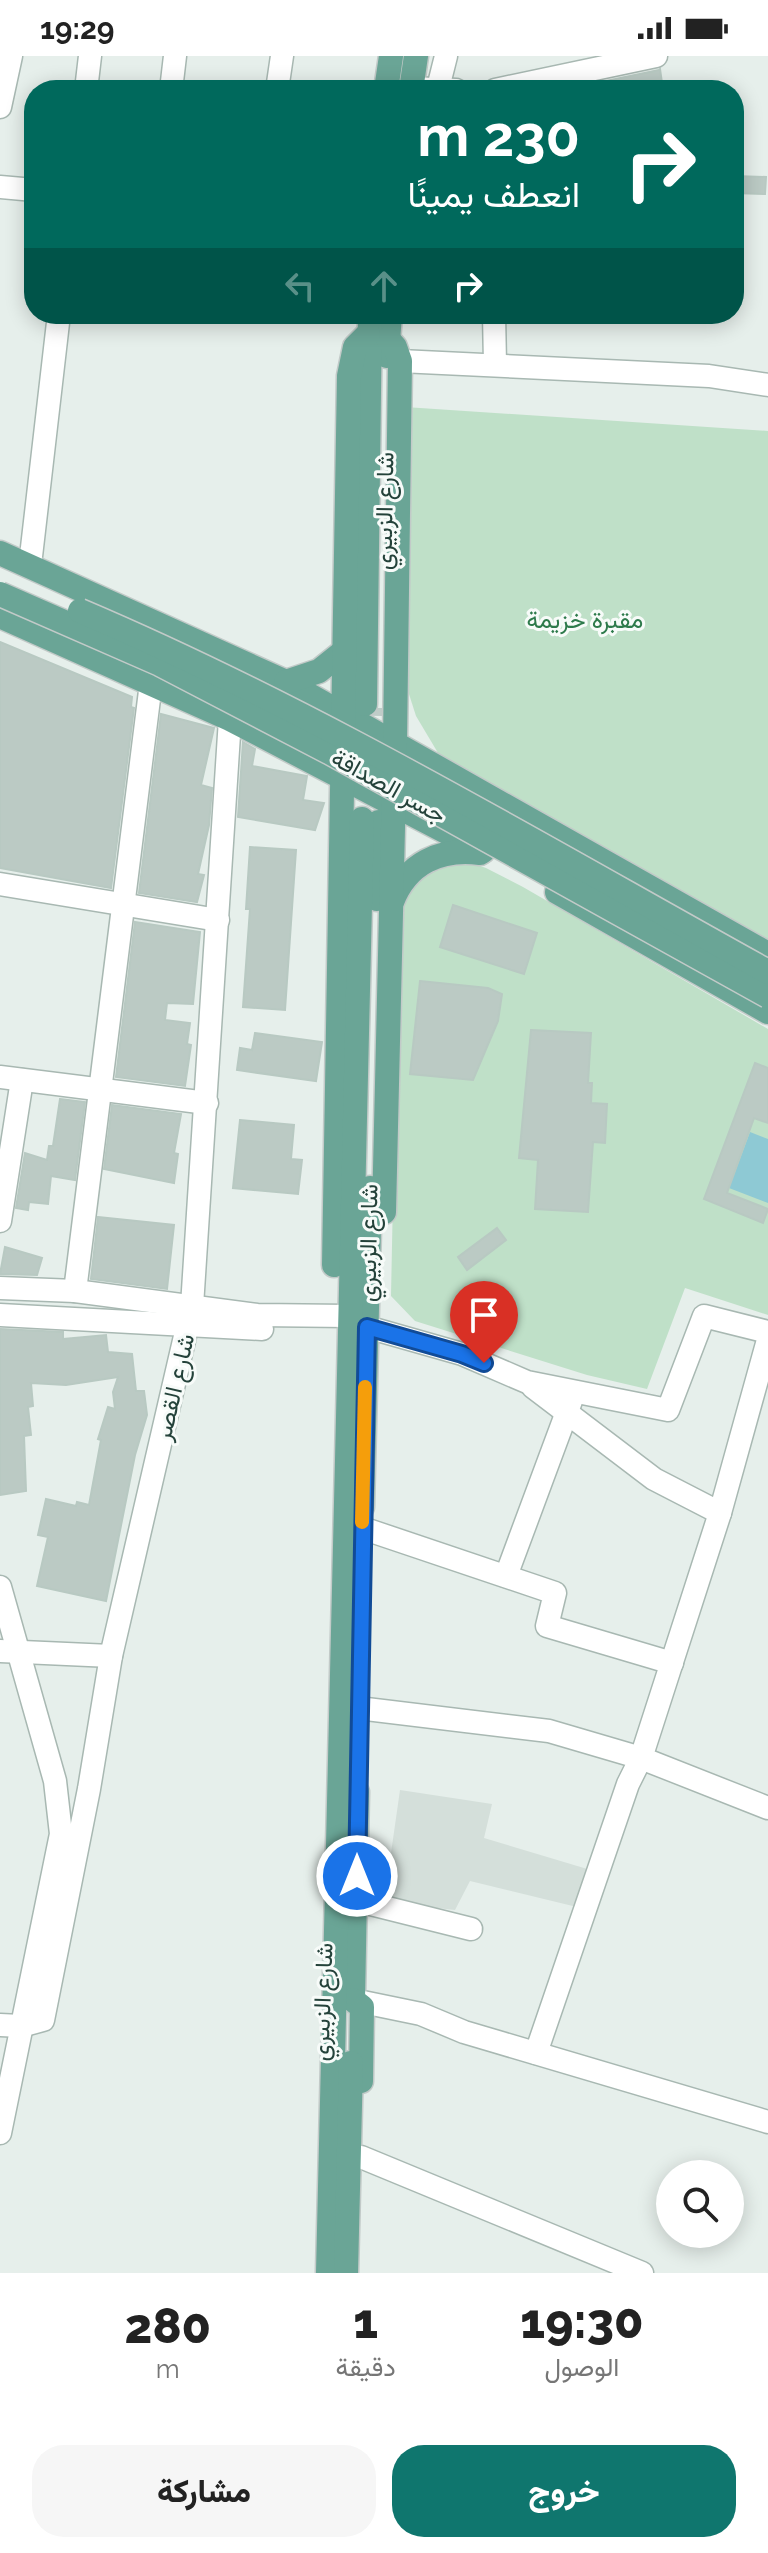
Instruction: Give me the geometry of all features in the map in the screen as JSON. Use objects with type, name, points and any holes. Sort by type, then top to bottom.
[{"type":"main road","points":[[387,80],[391,56]]},
{"type":"main road","points":[[412,80],[416,56]]},
{"type":"main road","points":[[363,709],[344,779],[334,1274],[339,1297],[355,1325],[382,1291],[390,908],[363,709],[344,651],[349,376],[355,347],[375,329],[399,354],[400,361],[395,742],[378,815]]},
{"type":"main road","name":"شارع الزبيري","points":[[363,709],[375,329]]},
{"type":"main road","points":[[0,553],[286,682],[363,709],[395,742],[768,954]]},
{"type":"main road","name":"جسر الصداقة","points":[[0,576],[166,647],[320,725],[768,972]]},
{"type":"main road","name":"جسر الصداقة","points":[[0,594],[160,664],[329,752],[768,996]]},
{"type":"main road","points":[[0,616],[230,719],[344,779],[378,815],[489,854],[768,1012]]},
{"type":"main road","points":[[286,682],[319,671],[344,651]]},
{"type":"main road","points":[[344,779],[395,742]]},
{"type":"main road","name":"شارع الزبيري","points":[[346,2273],[357,1904],[362,1528],[355,1325],[358,1058],[378,815]]},
{"type":"main road","points":[[390,908],[408,874],[424,861],[462,851],[489,854]]},
{"type":"main road","name":"شارع الزبيري","points":[[328,2273],[348,1396],[355,1325]]},
{"type":"main road","name":"شارع الزبيري","points":[[316,2273],[336,1455],[348,1396]]},
{"type":"main road","name":"شارع الزبيري","points":[[353,2000],[362,2007],[358,2273]]},
{"type":"street","points":[[0,107],[11,56]]},
{"type":"street","points":[[87,80],[90,56]]},
{"type":"street","points":[[172,80],[175,56]]},
{"type":"street","points":[[278,80],[282,56]]},
{"type":"street","points":[[446,56],[447,80]]},
{"type":"street","points":[[542,80],[656,56]]},
{"type":"street","points":[[0,187],[24,189]]},
{"type":"street","points":[[30,565],[58,324]]},
{"type":"street","points":[[494,324],[495,364]]},
{"type":"street","points":[[400,361],[709,376],[768,385]]},
{"type":"street","points":[[75,1291],[151,683]]},
{"type":"street","name":"شارع القصر","points":[[10,2025],[43,2020],[89,1789],[111,1656],[190,1316],[207,1103],[230,719]]},
{"type":"street","points":[[0,884],[218,920]]},
{"type":"street","points":[[0,1221],[11,1079],[207,1103]]},
{"type":"street","points":[[0,1288],[75,1291],[190,1316]]},
{"type":"street","points":[[0,1315],[257,1315],[355,1325],[462,1354],[571,1402],[654,1479],[720,1513]]},
{"type":"street","points":[[571,1402],[668,1410],[704,1316],[768,1332]]},
{"type":"street","points":[[536,2053],[672,1663],[720,1513],[768,1340]]},
{"type":"street","points":[[506,1576],[571,1402]]},
{"type":"street","points":[[362,1528],[555,1593],[547,1626],[672,1663]]},
{"type":"street","points":[[0,1587],[8,1651],[55,1781],[61,1834],[10,2025],[0,2133]]},
{"type":"street","points":[[8,1651],[111,1656]]},
{"type":"street","points":[[358,1708],[549,1731],[641,1758],[768,1808]]},
{"type":"street","points":[[55,1781],[89,1789]]},
{"type":"street","points":[[357,1904],[371,1904],[471,1929]]},
{"type":"street","points":[[353,2000],[421,2014],[464,2032],[768,2122]]},
{"type":"street","points":[[361,2157],[642,2273]]},
{"type":"shaded area","points":[[400,1790],[492,1804],[484,1838],[594,1871],[581,1908],[470,1881],[455,1910],[384,1902]]},
{"type":"green space","name":"مقبرة خزيمة","points":[[405,407],[768,431],[768,946],[441,758],[416,716],[400,666]]},
{"type":"green space","points":[[457,858],[486,868],[523,887],[768,1029],[768,1315],[685,1288],[647,1389],[587,1375],[415,1321],[391,1296],[401,909],[406,887],[412,879]]},
{"type":"water","points":[[750,1132],[768,1139],[768,1203],[729,1188]]},
{"type":"building","points":[[659,70],[662,80],[611,80]]},
{"type":"building","points":[[744,176],[766,177],[765,194],[744,193]]},
{"type":"building","points":[[0,642],[132,697],[131,707],[134,708],[111,888],[0,868]]},
{"type":"building","points":[[161,714],[214,728],[201,785],[212,788],[209,825],[198,874],[204,875],[197,902],[139,893]]},
{"type":"building","points":[[243,742],[255,749],[252,766],[307,776],[303,800],[324,803],[315,830],[238,817]]},
{"type":"building","points":[[250,847],[296,850],[285,1010],[243,1007],[250,909],[246,909]]},
{"type":"building","points":[[453,905],[537,933],[524,974],[440,947]]},
{"type":"building","points":[[135,922],[200,932],[193,1004],[167,1003],[165,1020],[190,1023],[187,1044],[191,1045],[185,1086],[116,1077]]},
{"type":"building","points":[[420,981],[488,988],[502,994],[498,1021],[473,1080],[410,1074]]},
{"type":"building","points":[[531,1030],[591,1033],[588,1083],[592,1083],[591,1103],[607,1104],[605,1143],[593,1142],[588,1212],[535,1209],[538,1160],[519,1158]]},
{"type":"building","points":[[255,1033],[322,1042],[316,1081],[237,1070],[240,1048],[252,1050]]},
{"type":"building","points":[[755,1063],[768,1068],[768,1123],[754,1118],[727,1193],[768,1209],[763,1223],[704,1199]]},
{"type":"building","points":[[60,1099],[85,1102],[75,1180],[51,1176],[48,1204],[29,1202],[28,1210],[16,1208],[25,1153],[47,1160],[49,1146],[53,1146]]},
{"type":"building","points":[[112,1105],[181,1114],[174,1153],[178,1154],[174,1183],[104,1169]]},
{"type":"building","points":[[240,1120],[294,1125],[291,1159],[302,1160],[298,1194],[233,1188]]},
{"type":"building","points":[[98,1217],[174,1225],[167,1289],[91,1279]]},
{"type":"building","points":[[497,1228],[506,1240],[467,1270],[458,1257]]},
{"type":"building","points":[[5,1247],[42,1258],[37,1275],[0,1274]]},
{"type":"building","points":[[0,1329],[63,1332],[63,1339],[106,1335],[108,1352],[132,1354],[136,1391],[144,1391],[147,1415],[135,1455],[106,1601],[37,1586],[48,1537],[38,1535],[46,1499],[76,1506],[77,1502],[89,1505],[101,1440],[98,1439],[108,1407],[115,1409],[113,1392],[118,1377],[66,1385],[31,1383],[33,1406],[28,1407],[31,1435],[24,1436],[26,1491],[0,1495]]},
{"type":"tunnel","points":[[381,752],[382,708]]},
{"type":"slow traffic","points":[[362,1522],[365,1387]]},
{"type":"route","points":[[357,1876],[367,1327],[484,1363]]}]
